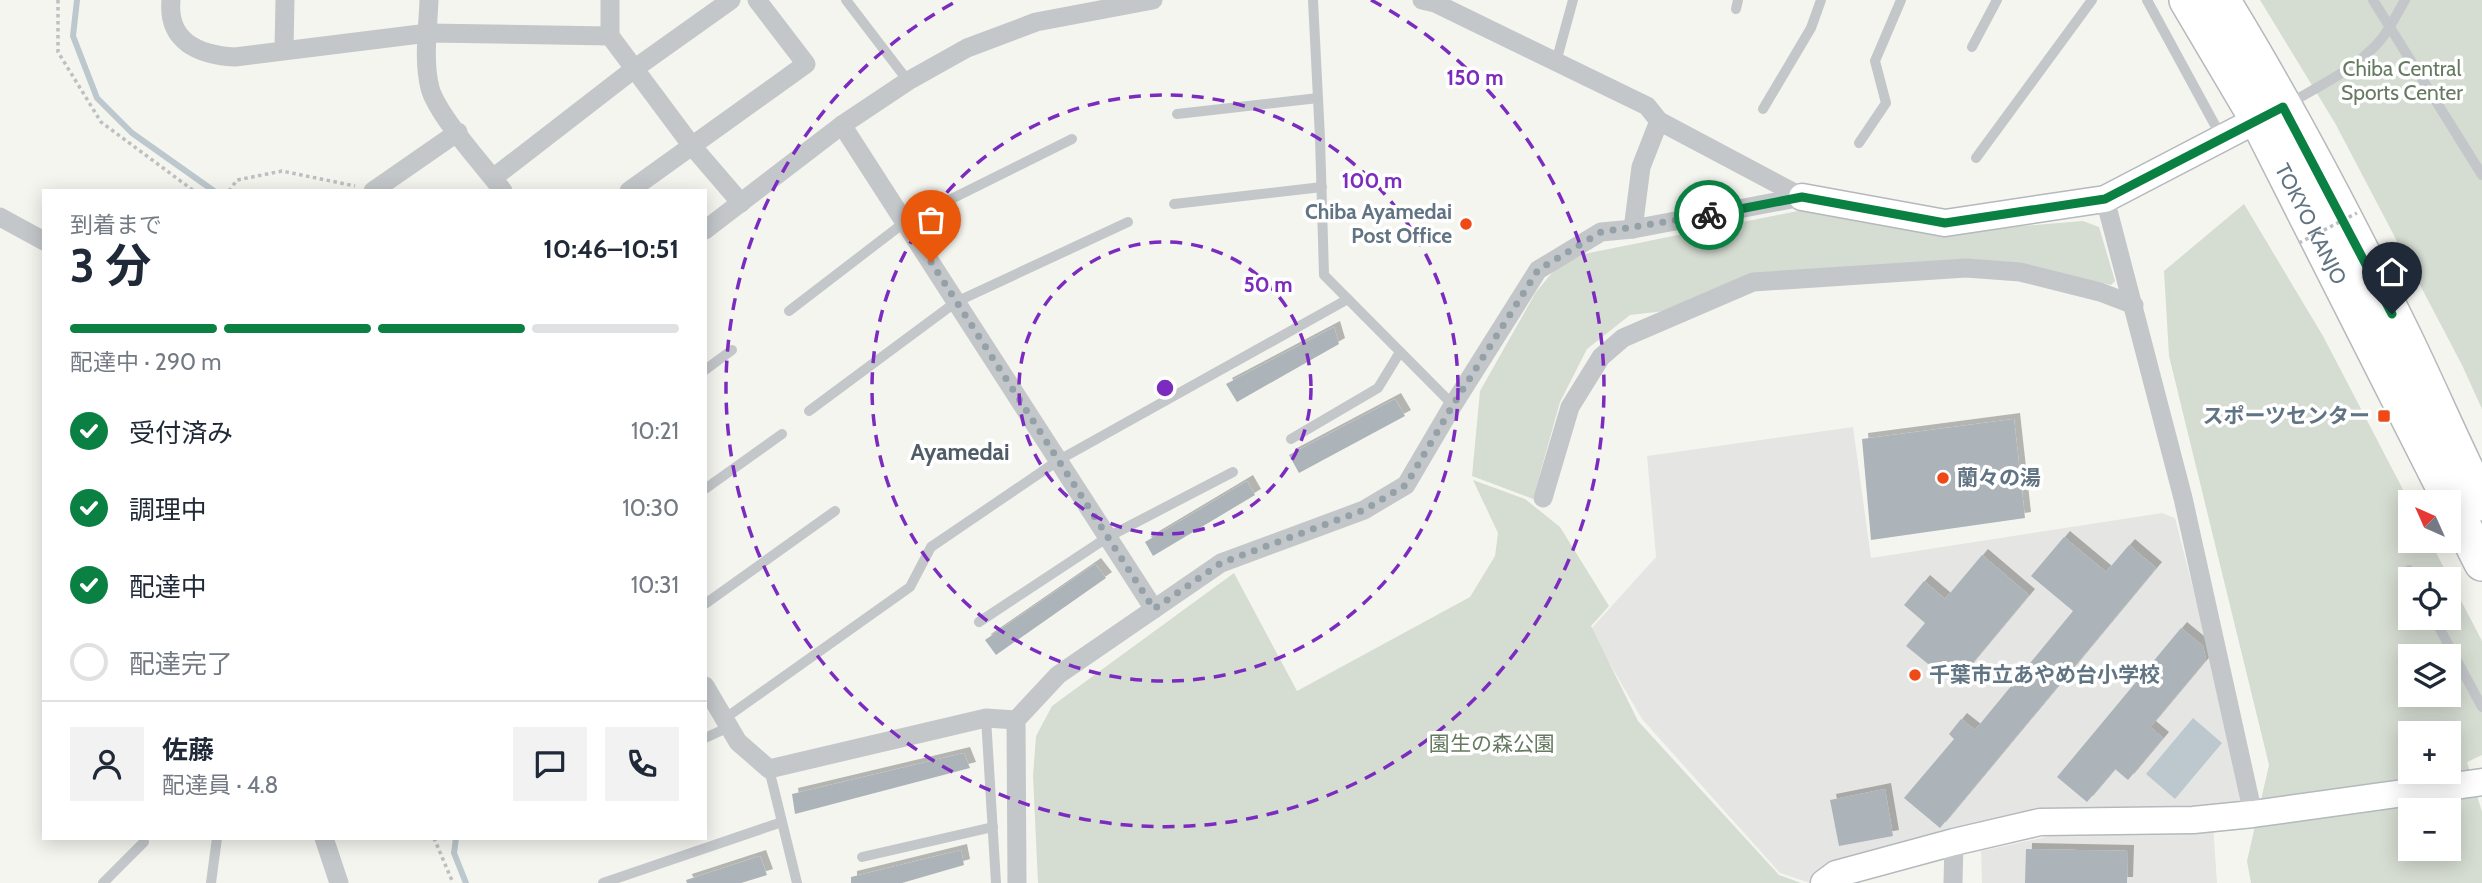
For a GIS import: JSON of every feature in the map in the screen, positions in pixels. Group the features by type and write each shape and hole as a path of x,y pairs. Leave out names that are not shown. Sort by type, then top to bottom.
{"highway":[{"name":"TOKYO KANJO","path":"2187,0 2271,113 2404,338 2482,503"},
{"name":"TOKYO KANJO","path":"2222,0 2265,70 2271,113 2482,563"}],"street":[{"path":"171,0 170,11 175,27 185,41 200,52 216,56 235,57 428,33 610,36"},
{"path":"284,49 285,0"},
{"path":"429,0 427,71 430,89 438,108 498,184 634,69 731,0"},
{"path":"610,0 610,36 692,146 741,202"},
{"path":"632,189 806,64 757,0"},
{"path":"707,228 842,125 908,81 967,48 1036,22 1153,0"},
{"path":"1422,0 1435,3 1647,106 1659,121 1802,197 1945,223 2105,199 2271,113"},
{"path":"1633,229 1641,167 1659,121"},
{"path":"842,125 1154,609"},
{"path":"373,189 458,132"},
{"path":"1017,883 1016,720 1058,675 1221,563 1364,510 1406,485 1538,270 1601,232 1633,229 1802,197"},
{"path":"2105,199 2183,498 2253,814"},
{"path":"0,217 42,240"},
{"path":"1543,498 1570,407 1601,357 1623,338 1753,282 1966,268 2020,272 2100,292 2134,305"},
{"path":"707,689 738,742 769,769 986,718 1016,720"},
{"path":"1824,883 1836,874 2040,822 2193,820 2482,782"},
{"path":"325,840 339,883"},
{"path":"1953,883 1954,842"}],"lane":[{"path":"846,0 908,81"},
{"path":"1313,0 1324,275 1453,405"},
{"path":"1556,62 1573,0"},
{"path":"1763,109 1811,29 1821,0"},
{"path":"1858,143 1886,103 1875,61 1901,0"},
{"path":"1972,47 1997,0"},
{"path":"1976,158 2092,0"},
{"path":"2147,0 2223,138"},
{"path":"2373,0 2482,174"},
{"path":"2271,113 2328,82 2372,50 2405,0"},
{"path":"1177,114 1318,98"},
{"path":"789,311 905,222 1072,139"},
{"path":"1174,204 1322,187"},
{"path":"808,411 956,302 1128,222"},
{"path":"707,737 910,587 931,547 1059,460 1348,299"},
{"path":"707,369 732,350"},
{"path":"1291,439 1378,388 1400,352"},
{"path":"707,488 782,434"},
{"path":"979,622 1108,537 1233,472"},
{"path":"707,603 835,511"},
{"path":"2440,630 2482,707"},
{"path":"986,718 996,883"},
{"path":"769,769 797,883"},
{"path":"603,883 782,822"},
{"path":"862,857 993,827"},
{"path":"211,883 217,840"},
{"path":"103,883 144,842"}],"path":[{"path":"58,0 58,52 101,122 191,189"},
{"path":"230,189 237,180 282,171 367,189"},
{"path":"2299,243 2357,213"},
{"path":"435,840 453,883"}],"shaded area":[{"name":"千葉市立あやめ台小学校","path":"1853,427 1871,558 2162,513 2175,518 2246,794 2235,804 1825,868 1810,883 1780,873 1642,719 1590,630 1656,557 1647,456"},
{"path":"2193,718 2222,743 2175,799 2146,774"},
{"path":"2213,824 2217,883 1982,883 1981,851 2064,833"}],"green space":[{"name":"Chiba Central Sports Center","path":"2260,0 2482,0 2482,409 2462,365 2335,123"},
{"path":"2244,204 2323,336 2403,490 2398,490 2398,553 2436,553 2444,567 2398,567 2398,630 2461,630 2461,601 2482,641 2482,755 2467,762 2482,812 2482,883 2251,883 2247,861 2269,765 2169,356 2164,271"},
{"path":"1803,210 1947,232 2083,221 2099,227 2115,281 2111,285 2023,265 1755,275 1665,311 1630,315 1587,349 1560,402 1533,499 1472,476 1480,391 1536,292 1556,268 1579,255"},
{"name":"園生の森公園","path":"1473,480 1525,499 1560,527 1609,606 1591,626 1638,721 1779,875 1801,883 1038,883 1033,776 1036,736 1052,706 1234,573 1297,691 1470,597 1495,556 1498,533"}],"building":[{"path":"1334,327 1339,344 1237,402 1226,384"},
{"path":"1395,399 1405,416 1299,473 1289,455"},
{"name":"蘭々の湯","path":"2014,419 2025,518 1871,540 1862,439"},
{"path":"1247,481 1255,495 1153,556 1145,542"},
{"path":"2064,537 2106,572 2129,545 2156,568 1940,828 1904,798 1954,739 1949,734 1961,719 1975,730 2073,611 2031,576"},
{"path":"1982,555 2029,595 1954,685 1906,646 1925,623 1904,605 1924,581 1945,599"},
{"path":"1095,564 1106,578 996,655 985,640"},
{"path":"2181,628 2203,646 2206,660 2150,727 2163,738 2128,780 2115,769 2087,802 2057,777"},
{"path":"964,753 970,768 795,814 792,794"},
{"path":"1885,789 1893,836 1839,846 1830,800"},
{"path":"2026,849 2128,851 2127,883 2025,883"},
{"path":"961,850 964,865 902,883 851,883 851,877"},
{"path":"760,856 767,875 741,883 687,883 686,880"}],"waterway":[{"path":"77,0 73,36 97,98 132,133 211,189"},
{"path":"456,840 454,853 466,883"}],"way so far":[{"path":"931,262 1154,609 1221,563 1364,510 1406,485 1538,270 1601,232 1709,215"}],"place":[{"name":"Chiba Ayamedai Post Office","path":"1466,224"},
{"name":"スポーツセンター","path":"2384,416"},
{"name":"蘭々の湯","path":"1943,478"},
{"name":"千葉市立あやめ台小学校","path":"1915,675"}],"district":[{"name":"Ayamedai","path":"960,452"}],"route":[{"path":"1709,215 1802,197 1945,223 2105,199 2283,107 2392,314"}]}
